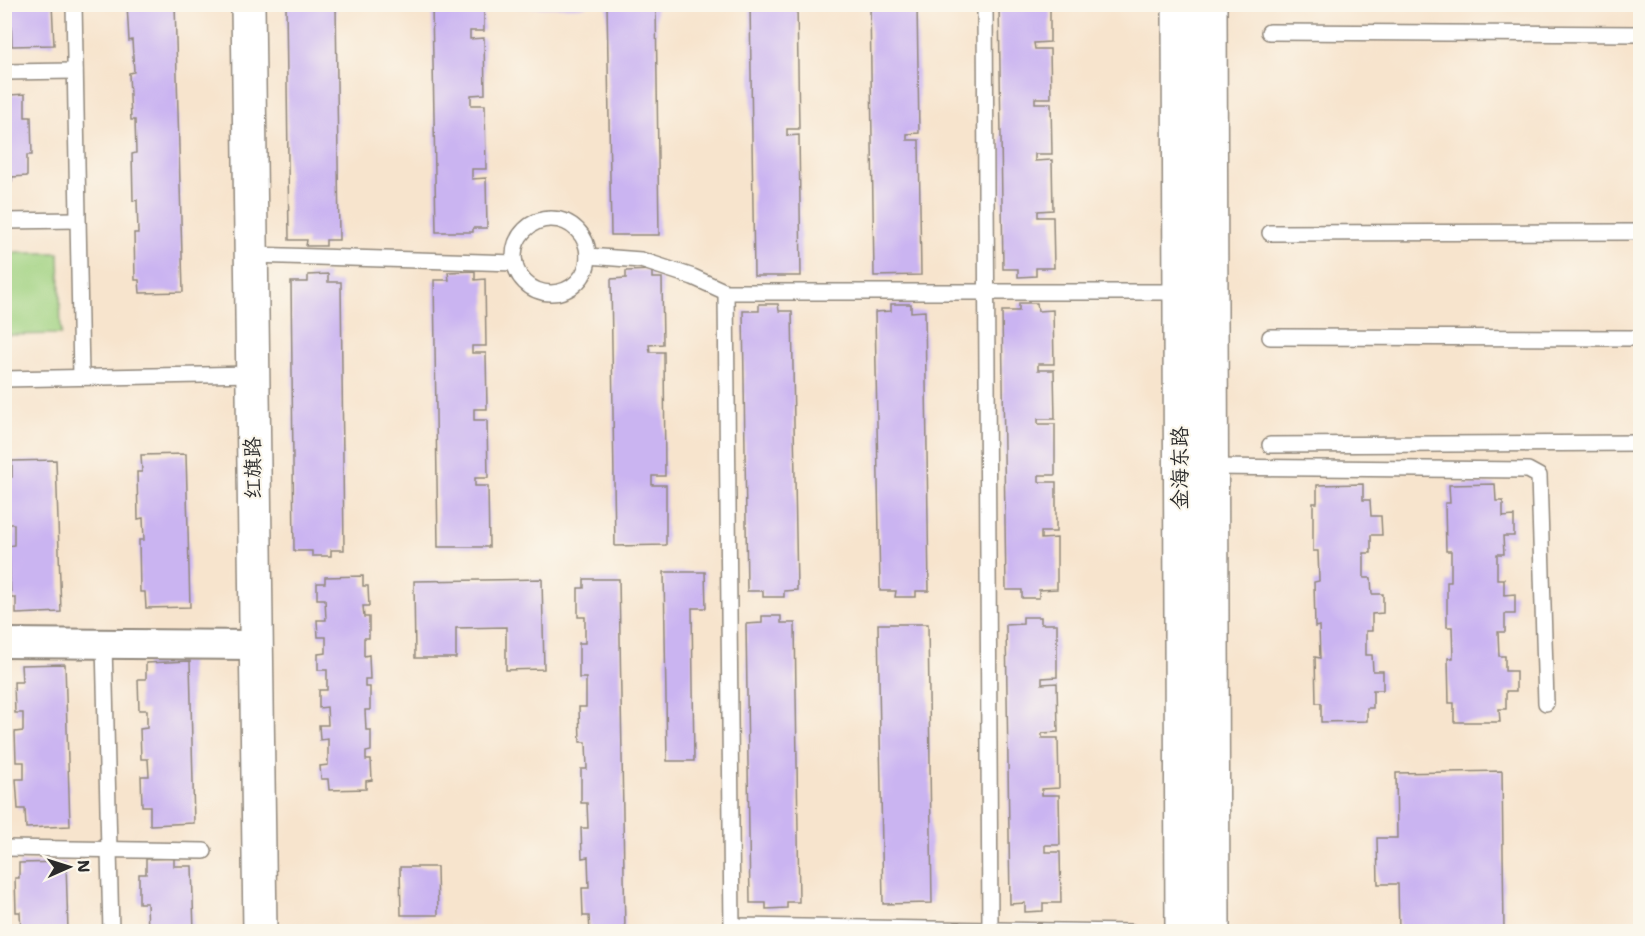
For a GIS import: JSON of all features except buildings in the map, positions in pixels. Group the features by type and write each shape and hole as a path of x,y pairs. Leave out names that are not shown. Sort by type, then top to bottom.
{"main road":[{"name":"红旗路","path":"248,4 260,932"},
{"name":"金海东路","path":"1179,4 1182,932"},
{"name":"金海东路","path":"1210,4 1214,932"}],"street":[{"path":"4,643 255,645"}],"lane":[{"path":"74,4 81,378"},
{"path":"985,5 990,931"},
{"path":"1269,32 1641,34"},
{"path":"4,72 75,71"},
{"path":"544,219 557,219 578,230 585,239 588,263 579,281 556,293 532,288 522,280 515,263 516,243 522,232 532,224 544,219"},
{"path":"4,221 77,220"},
{"path":"1270,233 1641,232"},
{"path":"251,255 515,263"},
{"path":"588,256 641,261 693,277 726,292 1180,292"},
{"path":"726,292 732,929 1131,932"},
{"path":"1270,336 1641,338"},
{"path":"4,379 252,374"},
{"path":"1270,445 1641,443"},
{"path":"1212,467 1528,470 1539,476 1546,703"},
{"path":"104,644 111,932"},
{"path":"4,848 204,851"}],"green space":[{"path":"5,253 59,253 61,334 5,335"}]}
